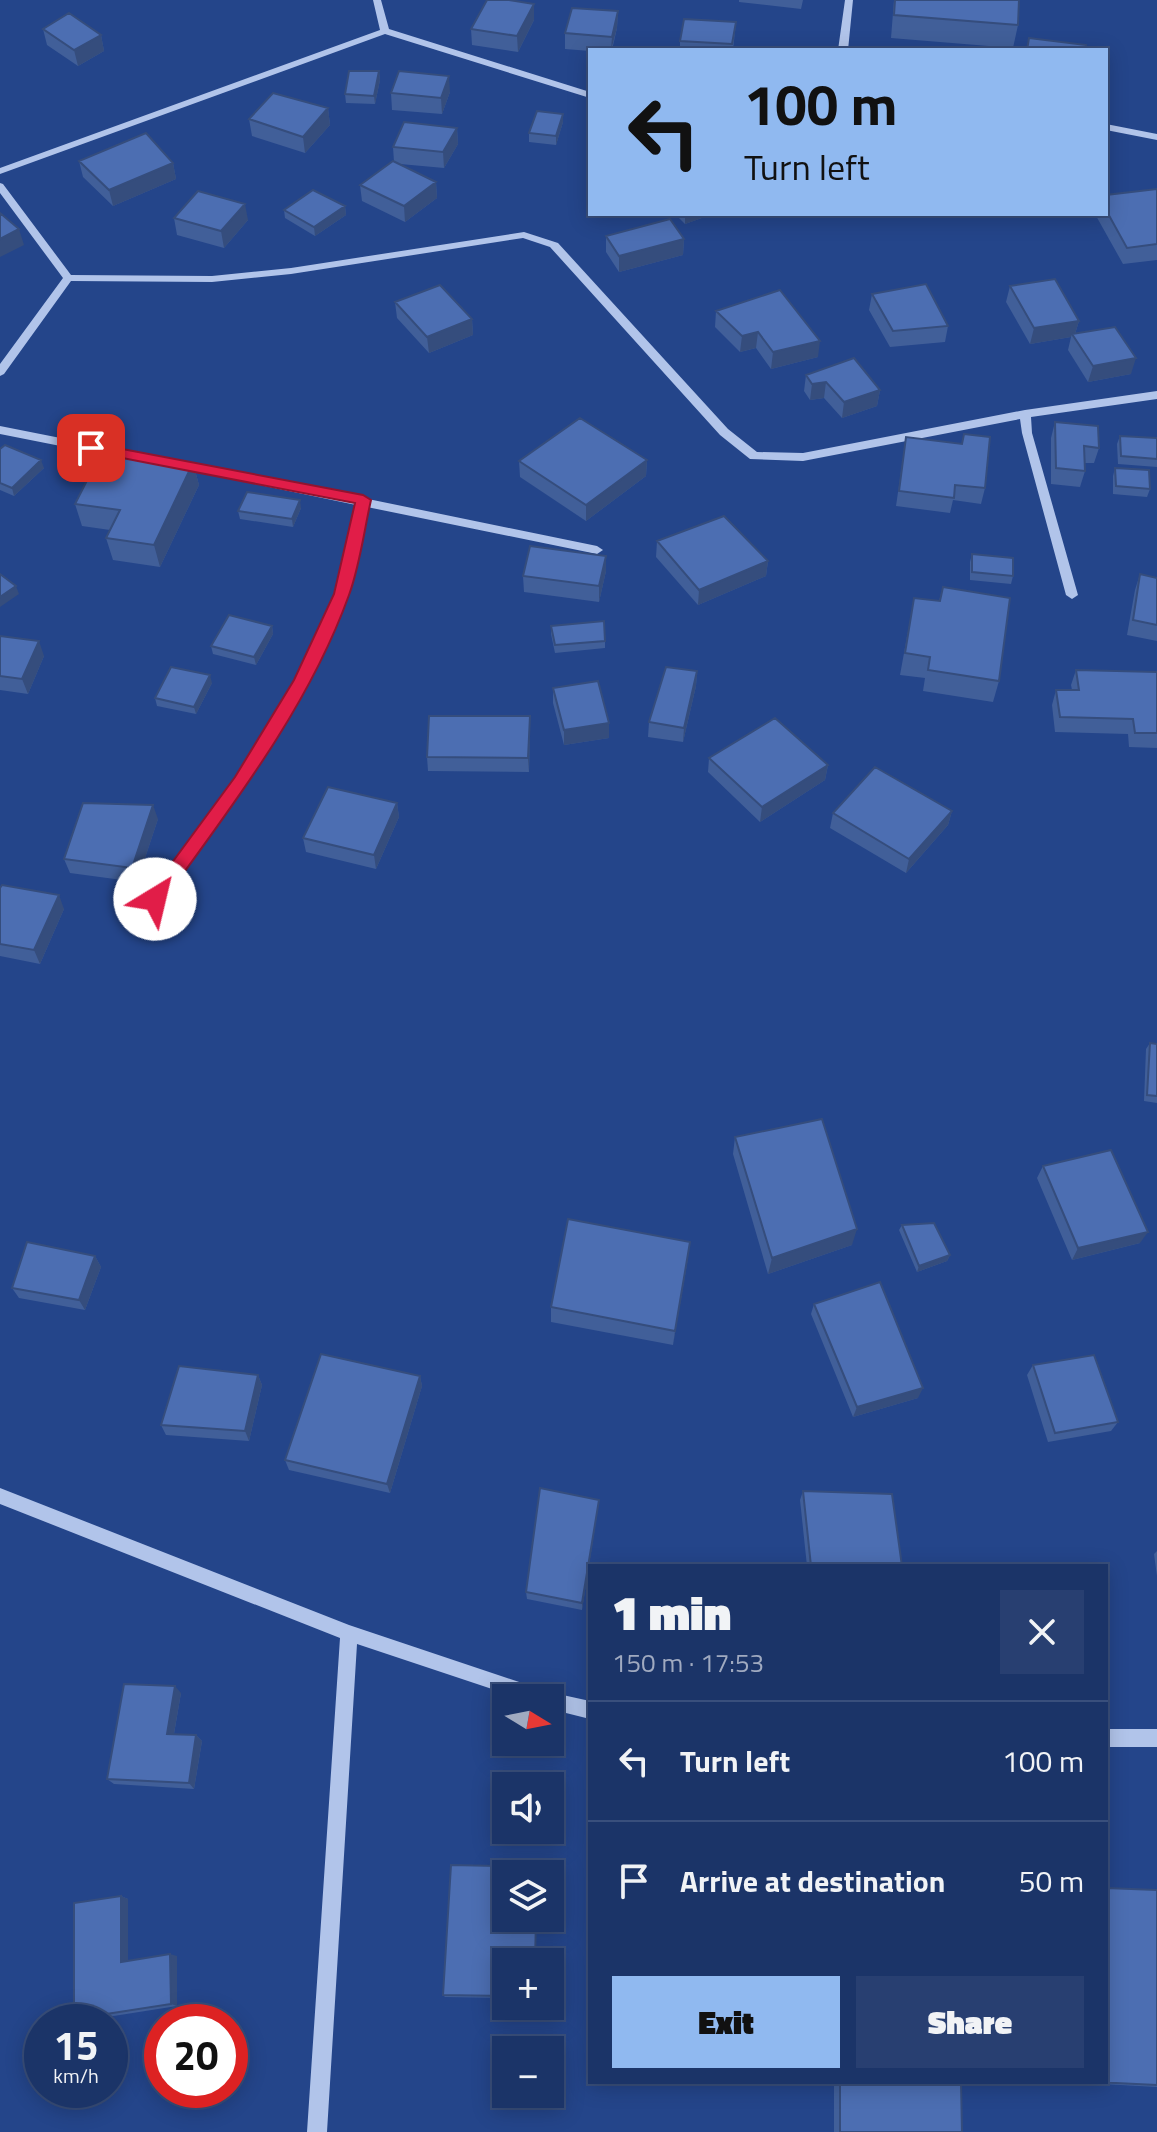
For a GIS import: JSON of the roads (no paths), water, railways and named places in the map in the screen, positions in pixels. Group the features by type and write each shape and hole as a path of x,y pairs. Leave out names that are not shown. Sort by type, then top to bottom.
{"street":[{"path":"377,0 385,31"},
{"path":"843,48 849,0"},
{"path":"0,171 385,31 588,94"},
{"path":"1108,127 1157,137"},
{"path":"0,186 68,278"},
{"path":"68,278 212,279 291,271 524,235 554,245 724,432 754,456 803,457 1025,414 1157,395"},
{"path":"0,372 68,278"},
{"path":"1025,414 1027,433 1072,595"},
{"path":"0,430 136,456"},
{"path":"166,462 597,550"},
{"path":"155,899 241,782 302,682 342,594 363,500"},
{"path":"0,1496 349,1633 502,1684"},
{"path":"317,2132 349,1633"},
{"path":"564,1704 588,1710"},
{"path":"1108,1738 1157,1738"}]}
